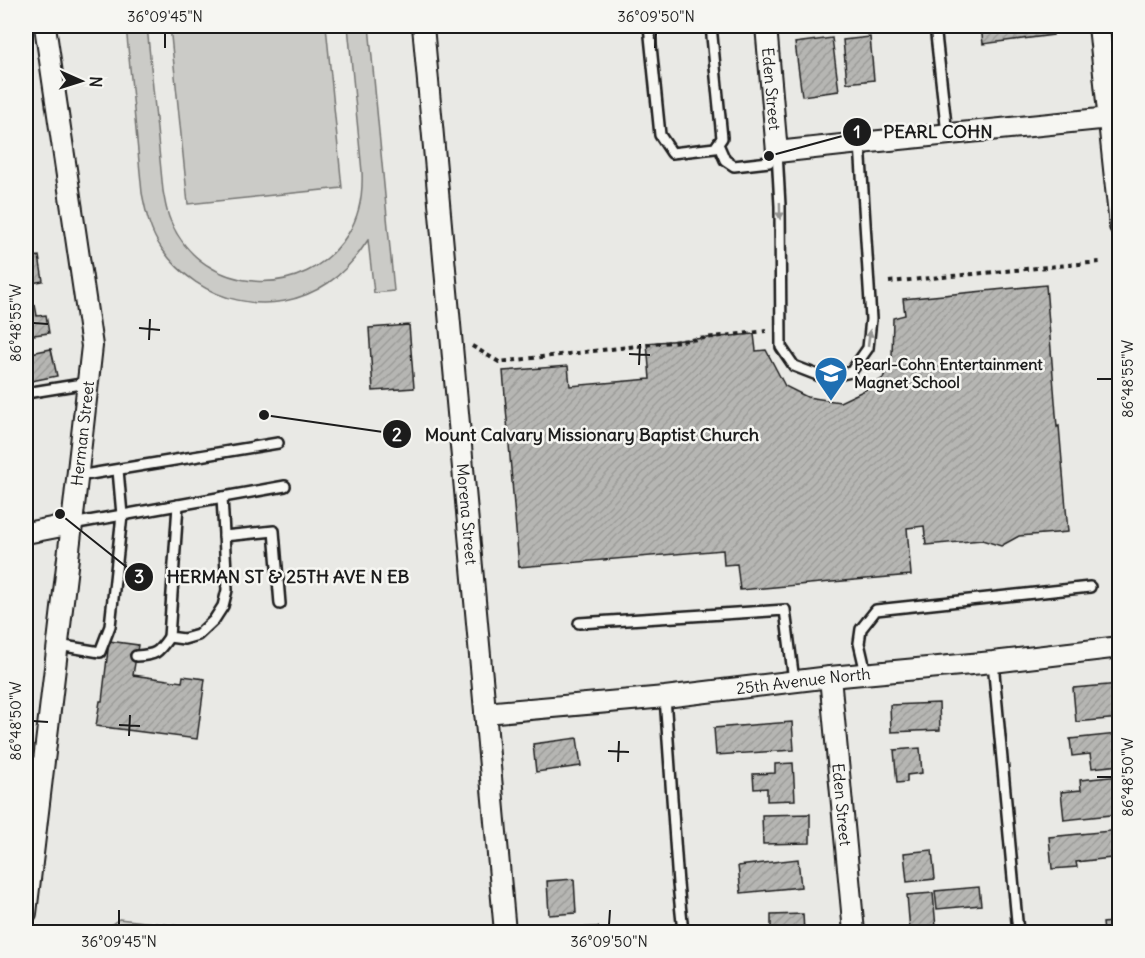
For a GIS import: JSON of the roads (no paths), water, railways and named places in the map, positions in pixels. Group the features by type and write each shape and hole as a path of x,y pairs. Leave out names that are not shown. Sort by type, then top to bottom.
{"street":[{"name":"Herman Street","path":"26,913 92,346 45,26"},
{"name":"Morena Street","path":"423,26 505,933"},
{"name":"Eden Street","path":"766,26 777,152"},
{"path":"1100,26 1114,118 1119,226"},
{"path":"777,152 1114,118"},
{"path":"26,533 72,524"},
{"name":"25th Avenue North","path":"485,713 665,697 866,673 993,662 1119,646"},
{"name":"Eden Street","path":"831,677 854,933"}],"lane":[{"path":"649,26 660,135 672,153 716,148 722,138 711,26"},
{"path":"935,26 946,134"},
{"path":"777,152 781,347 794,366 825,378 851,372 868,348 871,320 860,143"},
{"path":"718,144 725,160 734,166 770,162 777,152"},
{"path":"26,393 88,383"},
{"path":"78,476 278,442"},
{"path":"58,645 104,652 110,626 122,516 118,470"},
{"path":"72,524 285,486"},
{"path":"169,637 184,639 198,635 214,620 223,606 227,590 222,498"},
{"path":"136,656 148,656 160,651 169,637 178,506"},
{"path":"224,536 274,531 280,604"},
{"path":"866,673 859,643 861,629 876,610 1090,587"},
{"path":"579,623 785,610 794,681"},
{"path":"993,662 1018,933"},
{"path":"665,697 683,933"}],"place":[{"name":"PEARL COHN","path":"769,156"},
{"name":"Pearl-Cohn Entertainment Magnet School","path":"831,402"},
{"name":"Mount Calvary Missionary Baptist Church","path":"264,415"},
{"name":"HERMAN ST & 25TH AVE N EB","path":"60,514"}]}
